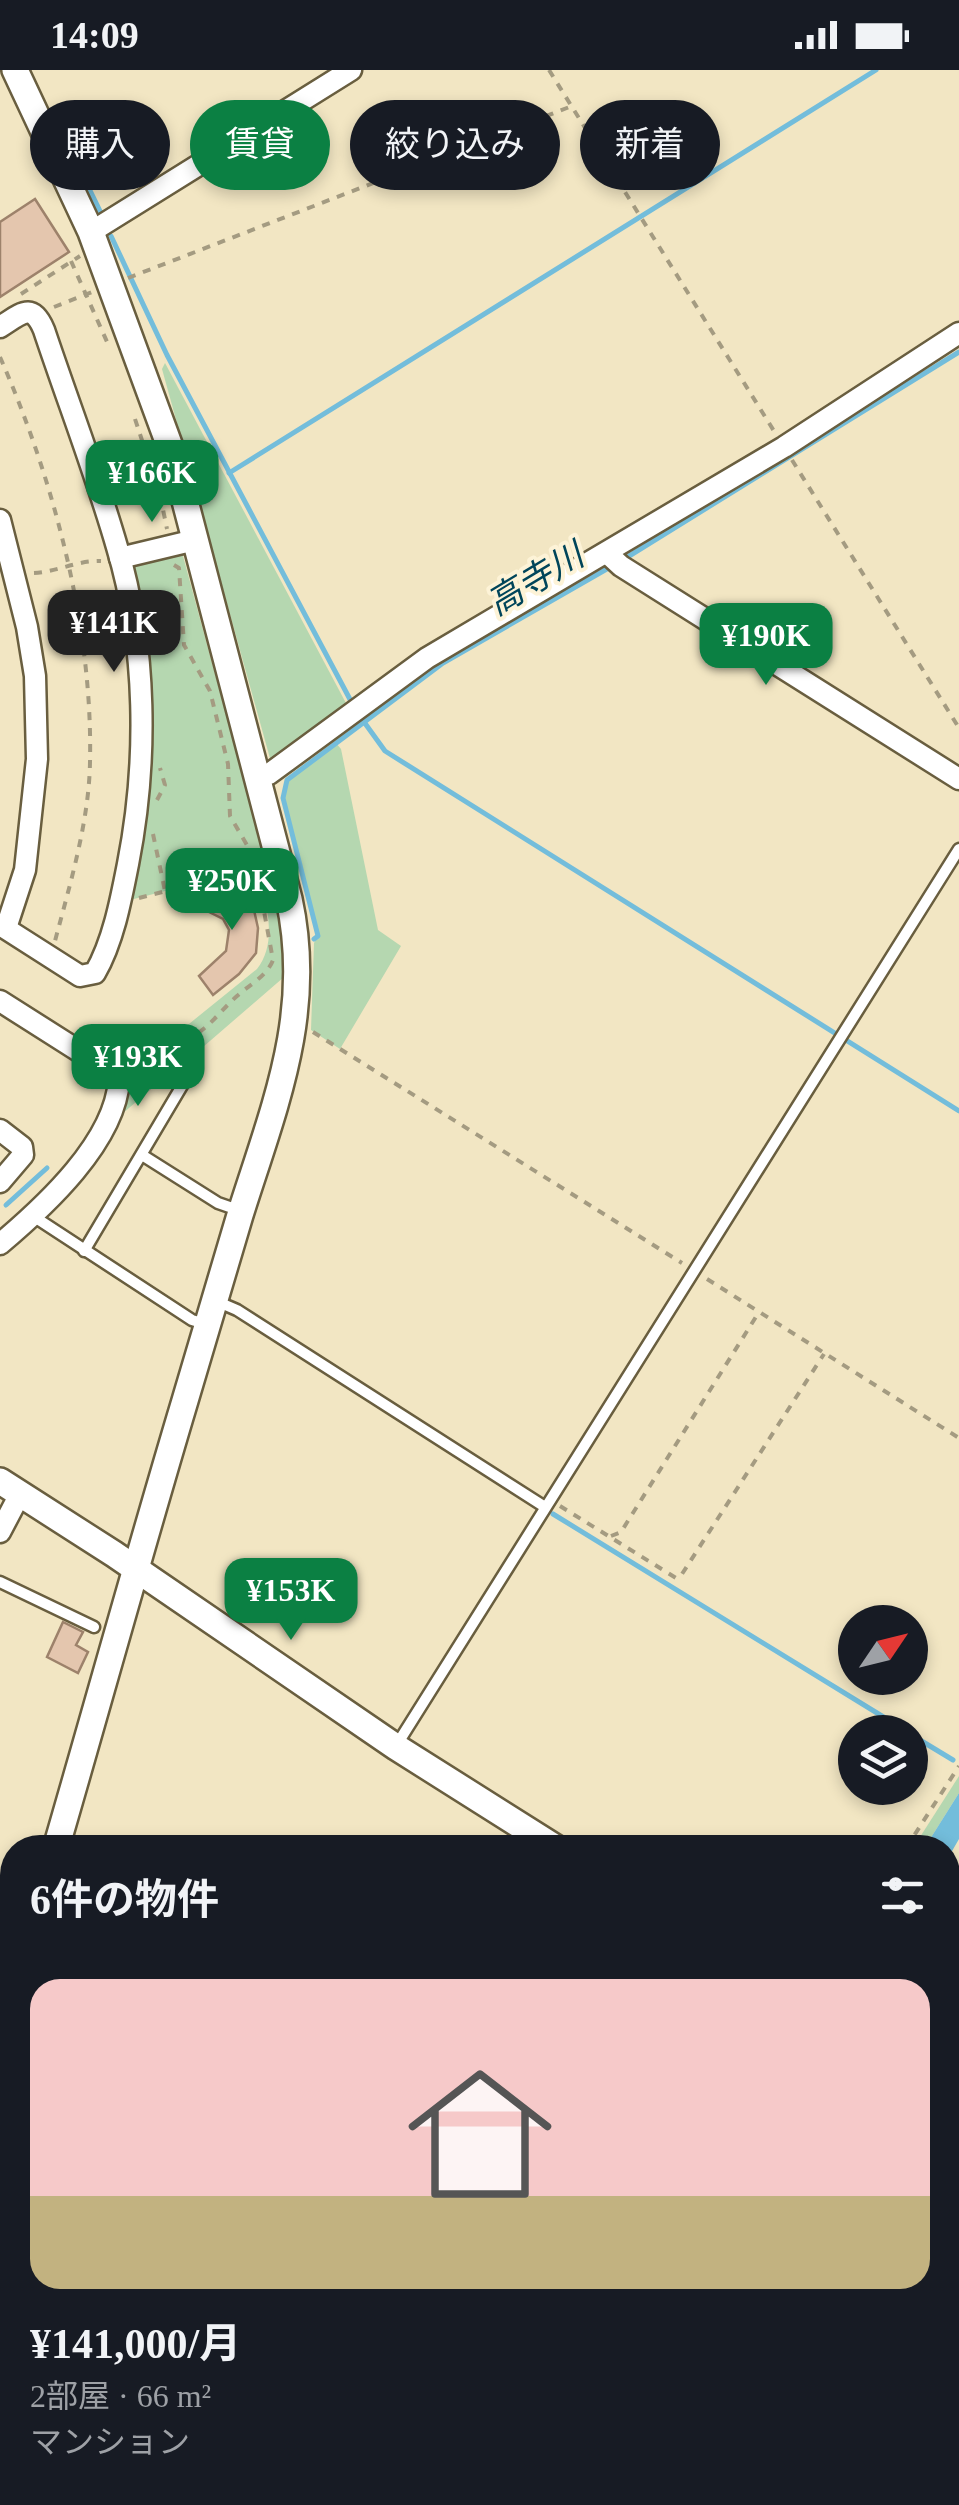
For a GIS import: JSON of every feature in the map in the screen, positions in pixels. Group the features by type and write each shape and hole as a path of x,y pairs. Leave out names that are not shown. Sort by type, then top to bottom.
{"street":[{"path":"86,243 350,70"},
{"path":"13,76 174,455 298,937 294,1028 277,1104 211,1313 60,1835"},
{"path":"0,327 24,312 38,317 120,558 139,676 142,727 135,828 120,898 95,974 80,976 3,926 26,870 37,758 35,676 0,520"},
{"path":"259,777 283,764 427,658 784,447 959,333"},
{"path":"120,558 195,540"},
{"path":"607,552 621,566 959,779"},
{"path":"0,1001 119,1080 100,1133 67,1180 0,1244"},
{"path":"0,1130 22,1147 24,1155 0,1182"},
{"path":"0,1532 10,1488 396,1747 535,1835"}],"lane":[{"path":"396,1747 959,849"},
{"path":"84,1251 183,1084"},
{"path":"142,1155 218,1204 242,1212"},
{"path":"33,1216 192,1320 236,1310 548,1504"},
{"path":"0,1582 94,1627"}],"path":[{"path":"549,70 959,728"},
{"path":"129,278 572,106"},
{"path":"14,298 71,261 86,243"},
{"path":"71,261 112,354"},
{"path":"55,306 92,292"},
{"path":"0,357 39,464 68,566 89,698 90,766 72,880 54,944 46,956"},
{"path":"133,406 168,534"},
{"path":"25,576 120,558"},
{"path":"170,563 178,568 184,645 210,691 228,764 230,816 252,852 268,920 272,960 270,968 238,995 217,1021 186,1040"},
{"path":"158,764 164,784 151,818 164,891"},
{"path":"120,898 130,900 256,868"},
{"path":"294,1028 311,1030 959,1438"},
{"path":"128,1082 142,1076 166,1053"},
{"path":"607,1534 621,1532 760,1312"},
{"path":"548,1504 607,1534 676,1578 824,1352"},
{"path":"914,1835 959,1766"}],"green space":[{"path":"165,363 347,705 271,762 162,369"},
{"path":"172,554 183,556 266,862 282,938 284,977 203,1047 179,1032 257,969 268,946 269,933 255,868 130,900 132,568"},
{"path":"335,742 341,749 378,930 401,946 340,1049 311,1030 314,943 318,936 282,792 291,775"},
{"path":"158,1048 182,1063 116,1119 129,1071"},
{"path":"959,1776 959,1793 933,1835 921,1835"}],"water":[{"path":"959,1793 959,1835 933,1835"}],"building":[{"path":"35,199 69,252 0,297 0,222"},
{"path":"248,883 258,928 256,953 239,974 213,995 199,976 226,951 229,930 223,919 203,909 200,893"},
{"path":"63,1622 83,1632 76,1645 88,1652 78,1673 47,1657"}],"waterway":[{"path":"229,473 876,70"},
{"path":"90,190 100,211"},
{"path":"111,236 167,355 353,705"},
{"name":"高寺川","path":"621,561 959,352"},
{"name":"高寺川","path":"314,939 318,936 283,798 287,780 443,663 612,566"},
{"path":"359,715 385,751 959,1111"},
{"name":"高寺川","path":"6,1205 47,1168"},
{"path":"553,1514 880,1715"},
{"path":"928,1745 953,1760"}]}
